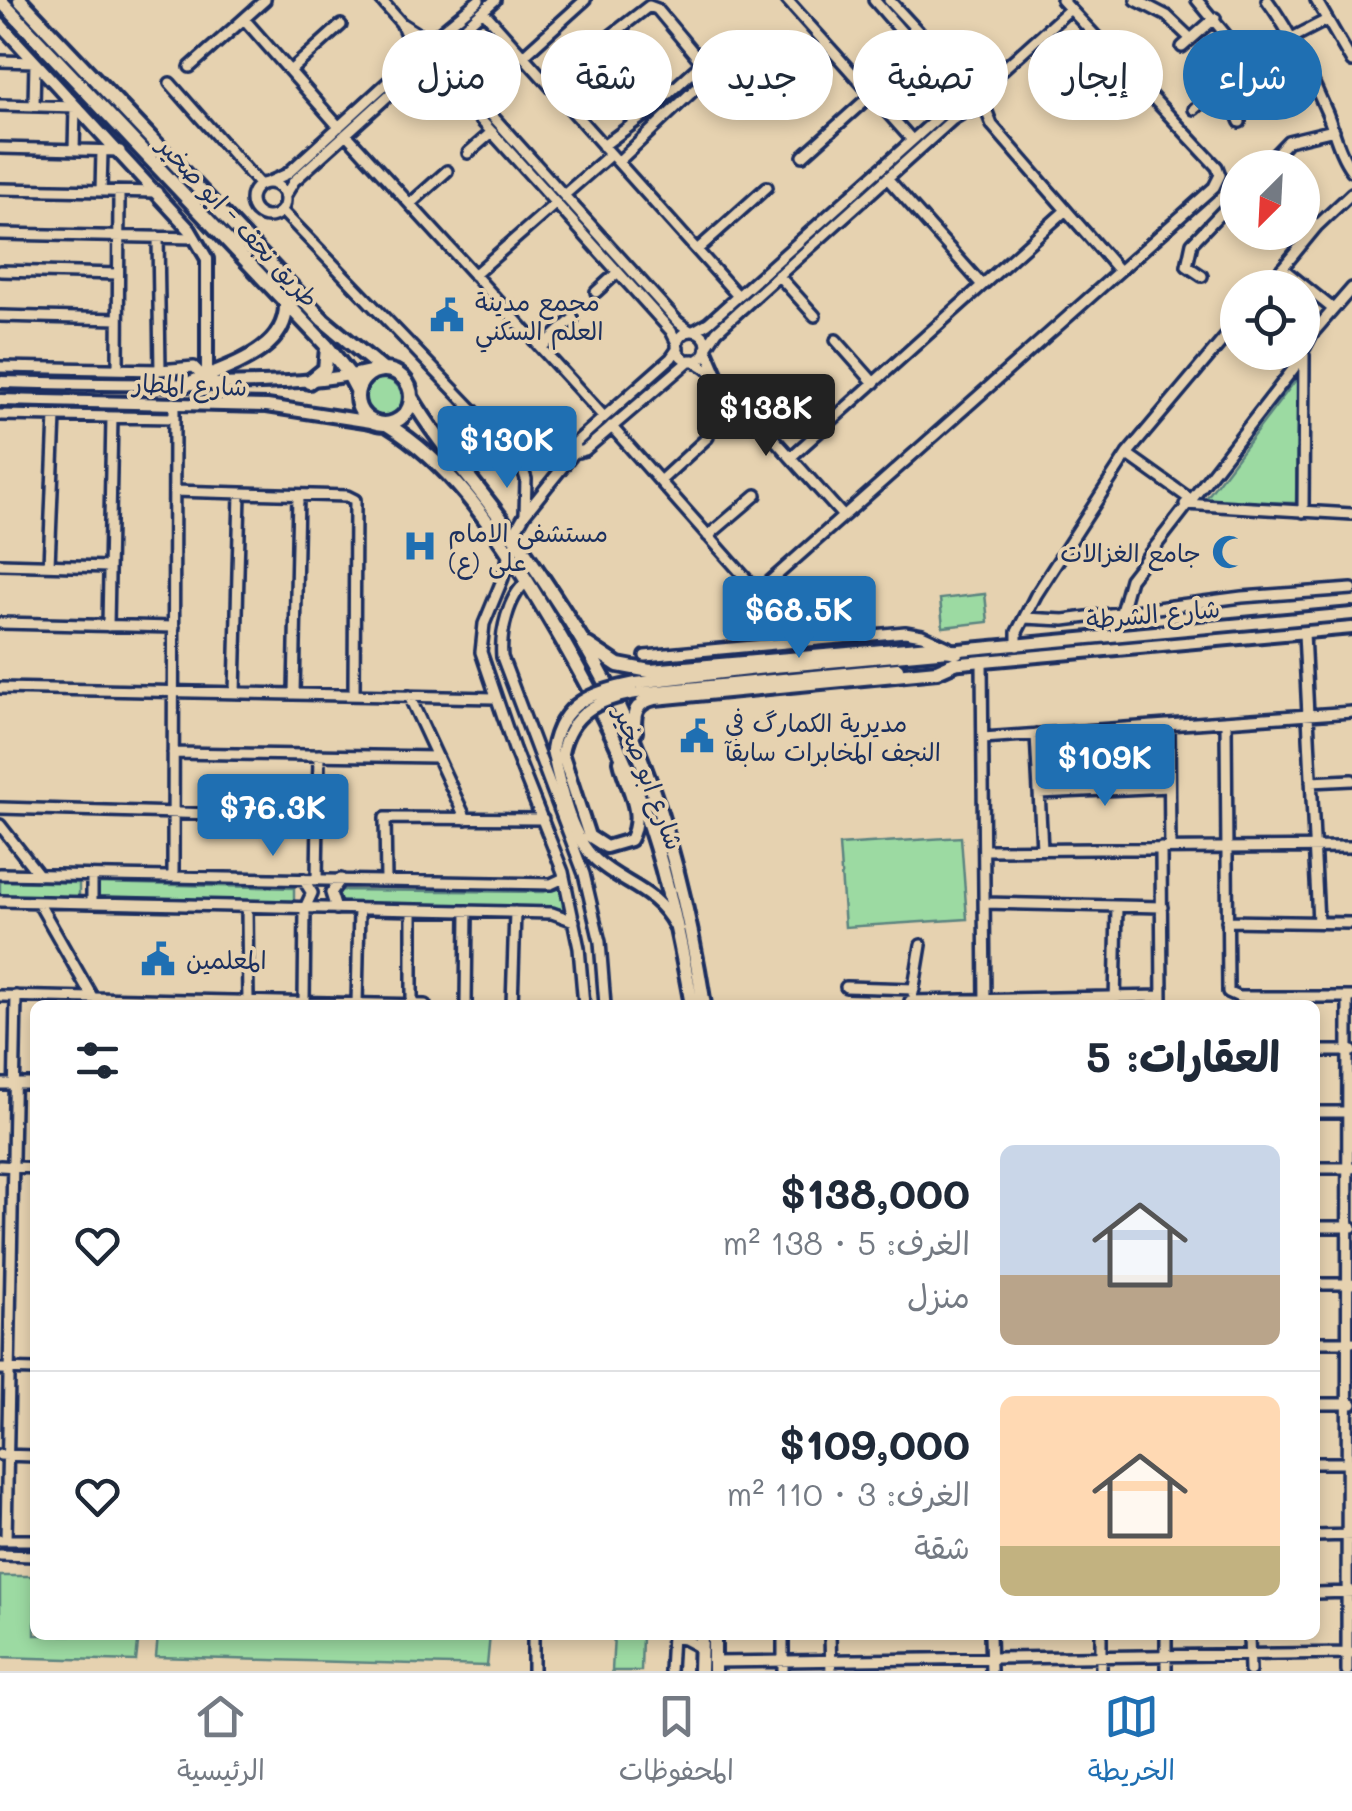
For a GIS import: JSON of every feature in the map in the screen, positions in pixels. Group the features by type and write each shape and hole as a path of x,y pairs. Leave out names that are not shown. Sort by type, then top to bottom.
{"highway":[{"name":"طريق نجف - ابو صخير","path":"0,0 326,346 357,390"},
{"name":"طريق نجف - ابو صخير","path":"20,0 323,320 378,370"},
{"path":"188,384 250,356 278,335 284,325 286,304"},
{"path":"309,382 327,365 326,346"},
{"path":"509,553 423,448 361,409 357,390 361,378 378,370 399,378 436,438 513,535 611,693 642,764 677,869 703,1000"},
{"path":"383,424 398,422 406,415 411,398"},
{"name":"شارع ابو صخير","path":"509,553 572,654 652,833 691,1000"},
{"path":"570,624 598,654 638,670 930,647 956,658"},
{"path":"642,764 633,714 645,700 937,670 956,658"},
{"path":"714,1640 714,1666"},
{"path":"700,1671 701,1642"}],"main road":[{"path":"0,24 158,192 207,260 206,376"},
{"path":"40,368 41,383"},
{"name":"شارع المطار","path":"0,382 309,382 378,370"},
{"name":"شارع المطار","path":"0,400 267,406 383,424"},
{"name":"شارع الشرطة","path":"636,688 774,667 956,658 1017,646 1352,614"},
{"name":"شارع الشرطة","path":"956,658 982,661 1352,628"},
{"path":"1171,632 1171,645"},
{"path":"1148,634 1151,646"},
{"path":"678,933 672,920 647,893 588,851 571,815 557,752 572,724 587,709 636,688 776,680 956,658"},
{"path":"557,752 589,836 613,848 630,840 638,818 618,750"}],"street":[{"path":"190,67 265,0"},
{"path":"381,0 401,23 414,30"},
{"path":"439,30 480,0"},
{"path":"462,30 495,0"},
{"path":"523,56 585,0"},
{"path":"787,0 853,73"},
{"path":"874,0 899,30"},
{"path":"888,0 918,30"},
{"path":"611,426 758,592 1214,187 1219,171 1062,0"},
{"path":"1136,0 1167,16 1183,31"},
{"path":"1197,0 1225,30"},
{"path":"1266,0 1287,30"},
{"path":"1316,0 1349,48 1352,62"},
{"path":"618,30 649,6 657,10 692,51"},
{"path":"1008,65 1070,9"},
{"path":"483,11 738,296"},
{"path":"1201,30 1215,18"},
{"path":"244,20 604,418"},
{"path":"1308,30 1327,20"},
{"path":"401,23 403,30"},
{"path":"290,71 341,25"},
{"path":"0,61 35,62 34,105"},
{"path":"672,90 692,72"},
{"path":"170,84 264,183 280,186 286,196"},
{"path":"382,89 342,130 294,180 282,211 270,217 257,214 251,195 264,183 287,174 342,130 382,98"},
{"path":"611,154 635,147 692,92"},
{"path":"1322,104 1352,171"},
{"path":"0,105 76,107 74,150"},
{"path":"803,156 853,111"},
{"path":"481,120 678,322 703,336 718,376"},
{"path":"493,120 671,330 683,357 718,376 843,516"},
{"path":"474,275 611,154 621,131 637,120"},
{"path":"895,120 912,140"},
{"path":"513,535 574,452 576,442 671,358 680,336 708,323 931,120"},
{"path":"574,452 584,450 691,360 703,355 716,331 952,120"},
{"path":"982,120 992,125 1119,270"},
{"path":"990,120 992,125"},
{"path":"1279,150 1288,141 1334,130"},
{"path":"621,131 632,136 635,147"},
{"path":"468,153 492,132"},
{"path":"0,148 120,151"},
{"path":"101,191 102,151"},
{"path":"410,204 447,172"},
{"path":"888,178 982,286"},
{"path":"697,250 767,188"},
{"path":"0,189 158,192"},
{"path":"118,369 119,192"},
{"path":"1320,223 1352,193"},
{"path":"790,458 1066,210"},
{"path":"282,211 518,458 527,488 525,514"},
{"path":"1202,276 1187,266 1189,248 1220,214"},
{"path":"0,234 194,238"},
{"path":"158,237 160,370"},
{"path":"1297,250 1282,268 1333,309"},
{"path":"0,271 118,274"},
{"path":"596,292 618,272"},
{"path":"778,276 815,316"},
{"path":"1320,324 1352,288"},
{"path":"0,316 118,319"},
{"path":"540,348 573,319"},
{"path":"836,340 874,383"},
{"path":"1017,646 1024,618 1127,454 1220,343"},
{"path":"0,366 160,370 194,367 206,376"},
{"path":"1122,612 1130,579 1292,370"},
{"path":"1303,512 1304,370"},
{"path":"173,877 174,403"},
{"path":"0,415 174,418"},
{"path":"48,566 54,416"},
{"path":"108,626 112,417"},
{"path":"660,481 708,437"},
{"path":"1127,454 1188,502 1352,514"},
{"path":"518,458 565,463"},
{"path":"174,491 348,496 356,503 354,695"},
{"path":"235,693 240,493"},
{"path":"294,694 298,495"},
{"path":"708,536 756,495"},
{"path":"509,553 484,624 482,661 563,872 574,921 584,1000"},
{"path":"0,564 109,567"},
{"path":"527,582 518,590 504,627 502,657 584,874 596,920 605,1000"},
{"path":"1024,618 1064,620 1242,597 1352,589"},
{"path":"0,623 174,627"},
{"name":"شارع الشرطة","path":"645,656 905,632 922,635 956,658"},
{"path":"1304,632 1318,922"},
{"path":"982,661 985,1000"},
{"path":"0,688 496,698"},
{"path":"408,696 466,819"},
{"path":"983,738 1352,712"},
{"path":"1226,721 1226,986 1238,1000"},
{"path":"1117,906 1115,1000 1162,1000 1169,725"},
{"path":"1036,734 1042,849"},
{"path":"174,753 437,757"},
{"path":"317,879 320,755"},
{"path":"1311,782 1352,780"},
{"path":"1039,793 1169,787"},
{"path":"0,808 318,817"},
{"path":"386,880 384,818 543,819"},
{"path":"0,825 39,875"},
{"path":"984,850 1352,847"},
{"path":"0,874 551,884 564,878 563,872"},
{"path":"92,876 92,903"},
{"path":"303,879 312,893 304,908 304,1000"},
{"path":"336,909 331,894 341,880"},
{"path":"0,901 516,912 560,914 574,921"},
{"path":"38,902 91,995"},
{"path":"984,904 1162,907"},
{"path":"247,907 248,1000"},
{"path":"358,1000 359,909"},
{"path":"412,910 412,1000"},
{"path":"466,1000 468,911"},
{"path":"512,1000 516,912"},
{"path":"1227,921 1352,923"},
{"path":"910,1000 921,945"},
{"path":"582,973 602,972"},
{"path":"846,987 914,989"},
{"path":"0,996 187,1000"},
{"path":"16,996 12,1250 6,1288 3,1540 30,1540"},
{"path":"105,996 109,1000"},
{"path":"1267,1000 1350,997 1347,1671"},
{"path":"1320,1051 1350,1051"},
{"path":"0,1084 30,1084"},
{"path":"1320,1112 1350,1112"},
{"path":"0,1166 30,1168"},
{"path":"1320,1168 1350,1168"},
{"path":"1320,1227 1350,1227"},
{"path":"0,1249 12,1250"},
{"path":"1320,1284 1350,1284"},
{"path":"1320,1342 1350,1342"},
{"path":"1320,1404 1350,1404"},
{"path":"4,1455 30,1456"},
{"path":"1320,1463 1350,1463"},
{"path":"1320,1536 1350,1535"},
{"path":"0,1555 30,1556"},
{"path":"1320,1593 1350,1592"},
{"path":"532,1671 533,1640"},
{"path":"670,1671 673,1640"},
{"path":"783,1640 783,1666"},
{"path":"830,1640 831,1666"},
{"path":"990,1640 991,1671"},
{"path":"1101,1671 1102,1640"},
{"path":"1166,1640 1166,1671"},
{"path":"1249,1640 1250,1671"},
{"path":"714,1666 1350,1653"}],"green space":[{"path":"1298,377 1296,503 1204,501"},
{"path":"383,379 396,385 402,398 396,411 383,417 370,411 364,398 370,385"},
{"path":"985,594 988,622 943,627 940,599"},
{"path":"961,837 967,919 845,927 839,845"},
{"path":"0,881 79,883 79,899 0,897"},
{"path":"96,883 294,888 294,902 97,898"},
{"path":"562,888 565,909 339,902 338,890 543,892"},
{"path":"0,1576 30,1576 30,1640 138,1640 136,1661 0,1657"},
{"path":"158,1640 490,1640 487,1666 156,1657"},
{"path":"614,1640 642,1640 641,1671 612,1671"}],"place":[{"name":"مجمع مدينة العلم السكني","path":"447,315"},
{"name":"مستشفی الامام علی (ع)","path":"420,546"},
{"name":"جامع الغزالات","path":"1229,552"},
{"name":"مديرية الكمارگ في النجف المخابرات سابقآ","path":"697,736"},
{"name":"المعلمين","path":"158,959"}]}
